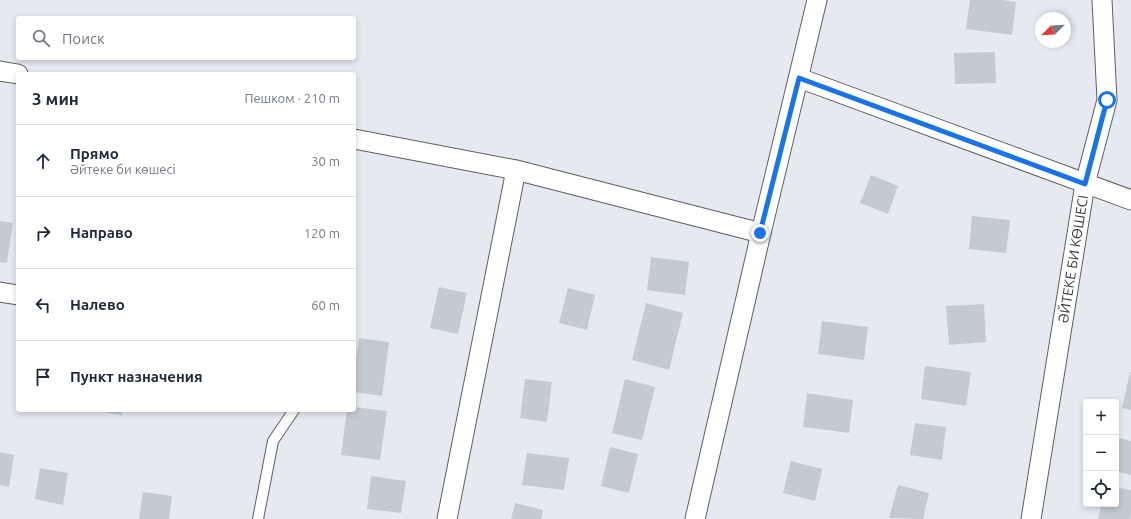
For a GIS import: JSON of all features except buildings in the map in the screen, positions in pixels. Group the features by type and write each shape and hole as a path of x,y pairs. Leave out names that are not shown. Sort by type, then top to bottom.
{"street":[{"path":"695,519 760,233 817,0"},
{"name":"ӘЙТЕКЕ БИ КӨШЕСІ","path":"1031,519 1085,184 1107,100 1102,0"},
{"path":"0,71 16,74"},
{"path":"799,78 1131,200"},
{"path":"356,139 516,170 760,233"},
{"path":"448,519 516,170"},
{"path":"0,292 16,295"}],"lane":[{"path":"258,519 273,441 293,412"}],"route":[{"path":"760,233 799,78 1085,184 1107,100"}]}
